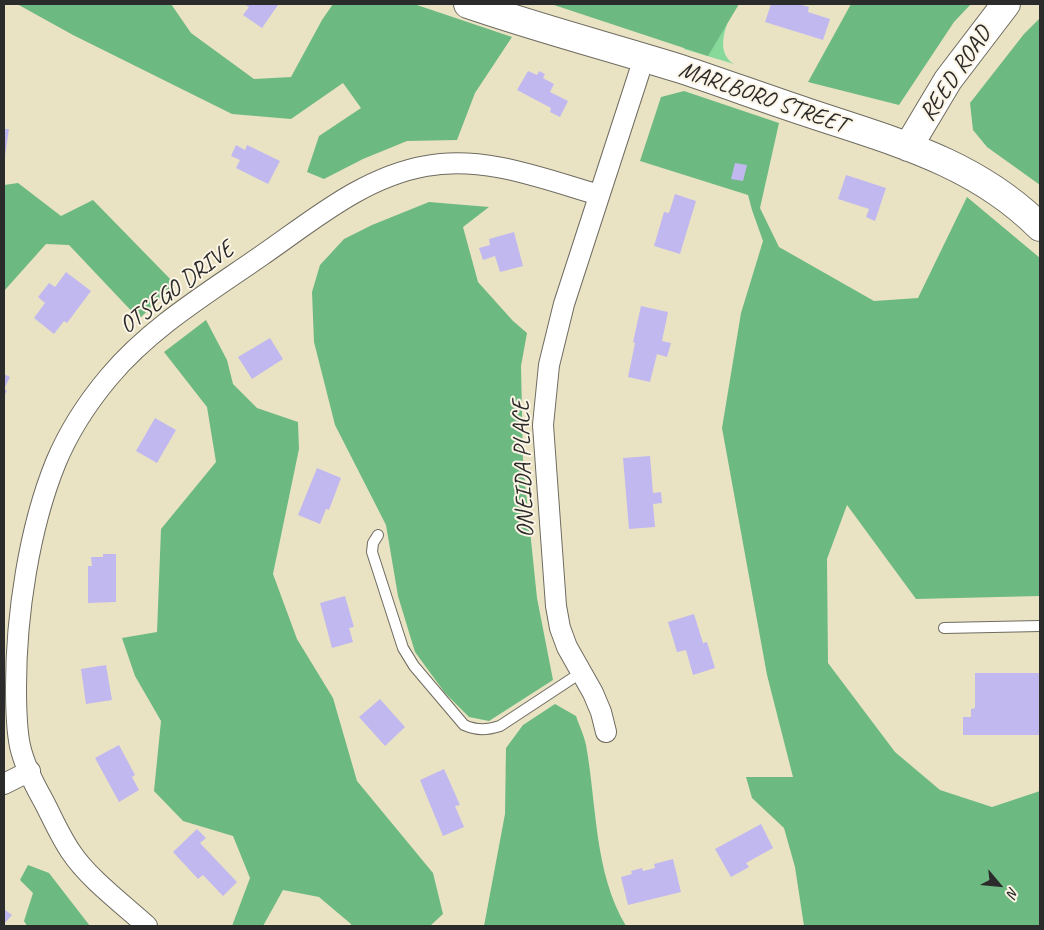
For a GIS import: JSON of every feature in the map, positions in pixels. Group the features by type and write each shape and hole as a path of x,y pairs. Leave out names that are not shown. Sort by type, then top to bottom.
{"street":[{"name":"MARLBORO STREET","path":"468,4 716,81 908,147 961,169 985,183 1015,204 1040,228"},
{"name":"REED ROAD","path":"908,147 948,80 1006,4"},
{"name":"ONEIDA PLACE","path":"606,732 602,712 593,692 567,647 560,628 556,606 543,425 549,365 556,335 644,58"},
{"name":"OTSEGO DRIVE","path":"147,926 97,882 71,854 36,786 20,747 16,708 16,657 11,623 44,497 57,459 90,400 110,375 156,330 349,196 374,182 402,171 427,165 453,163 480,165 514,171 599,195"},
{"path":"4,784 30,771"}],"lane":[{"path":"378,535 373,543 372,552 403,648 414,666 464,725 475,730 488,730 500,726 582,672"},
{"path":"944,628 1040,626"}],"green space":[{"path":"17,4 171,4 191,33 254,79 291,77 322,20 333,4 414,4 512,37 475,93 457,140 407,141 363,159 324,179 307,172 319,136 361,108 343,83 291,119 232,114 73,35"},
{"path":"551,4 739,4 708,56"},
{"path":"698,4 734,4 723,44 724,52 734,64 684,49"},
{"path":"851,4 971,4 954,22 899,105 808,82"},
{"path":"1040,18 1040,185 987,147 973,130 970,103 1024,34"},
{"path":"684,91 779,123 760,208 779,247 874,301 918,298 967,197 1040,258 1040,596 916,599 847,505 827,559 828,663 895,752 940,790 992,807 1040,791 1040,926 804,926 795,867 784,828 752,798 746,777 793,777 767,675 722,428 741,313 763,241 748,195 640,161 661,97"},
{"path":"18,183 61,216 93,200 175,284 139,319 69,245 46,244 4,291 4,185"},
{"path":"429,202 489,207 463,227 478,282 513,321 527,333 521,366 523,463 537,598 553,680 489,721 469,717 445,693 415,652 398,596 386,525 335,425 314,342 312,292 320,265 344,239 372,225"},
{"path":"206,320 227,360 233,384 257,408 298,422 299,449 273,574 297,639 333,698 357,781 433,873 443,914 430,926 351,926 319,897 283,890 263,926 232,926 250,878 233,836 183,821 154,791 161,721 135,676 122,638 157,632 161,529 216,462 207,407 164,352"},
{"path":"555,704 576,716 584,738 590,768 602,861 608,884 626,926 484,926 505,814 506,748 523,725"},
{"path":"28,865 49,873 90,926 27,926 24,921 33,893 20,880"}],"building":[{"path":"244,4 278,5 262,28 243,15 249,7"},
{"path":"771,4 798,4 809,7 808,12 830,19 823,40 765,22"},
{"path":"528,71 537,75 539,71 545,74 543,78 554,84 550,92 568,101 560,117 550,112 551,108 517,90"},
{"path":"4,129 9,129 5,156 4,156"},
{"path":"236,145 245,150 247,145 280,161 268,184 236,168 240,160 231,156"},
{"path":"735,163 747,165 743,181 731,179"},
{"path":"846,175 886,188 875,221 866,217 869,209 838,199"},
{"path":"675,194 696,201 680,254 654,246 664,212 669,213"},
{"path":"514,232 523,266 500,272 495,256 483,260 479,248 490,245 489,239"},
{"path":"66,272 91,291 67,323 64,321 54,334 34,318 45,303 38,297 49,283 55,287"},
{"path":"641,306 668,312 662,341 671,343 667,357 657,354 650,382 628,377"},
{"path":"270,338 283,359 252,379 238,357"},
{"path":"4,374 10,377 4,389"},
{"path":"155,418 176,430 157,463 136,451"},
{"path":"650,456 653,493 661,492 662,503 653,504 655,527 629,529 623,458"},
{"path":"317,468 341,478 329,510 326,509 320,524 298,515"},
{"path":"103,554 116,554 116,602 88,603 88,566 92,566 91,557 103,557"},
{"path":"345,596 354,627 349,628 353,642 332,648 320,603"},
{"path":"694,614 703,643 707,642 715,668 693,675 686,650 677,652 668,622"},
{"path":"106,665 112,700 86,704 81,669"},
{"path":"975,673 1040,673 1040,735 963,735 963,717 971,717 971,709 975,708"},
{"path":"380,699 405,727 385,746 359,717"},
{"path":"119,745 135,775 132,777 139,790 119,802 95,758"},
{"path":"444,769 460,805 455,806 464,827 443,836 420,780"},
{"path":"761,824 773,848 746,863 749,867 731,877 715,849"},
{"path":"197,829 206,838 200,843 237,882 223,896 203,875 198,879 173,852"},
{"path":"673,859 681,892 628,905 621,877 632,874 631,871 642,868 643,871 655,868 654,864"},
{"path":"4,909 12,915 4,924"}]}
